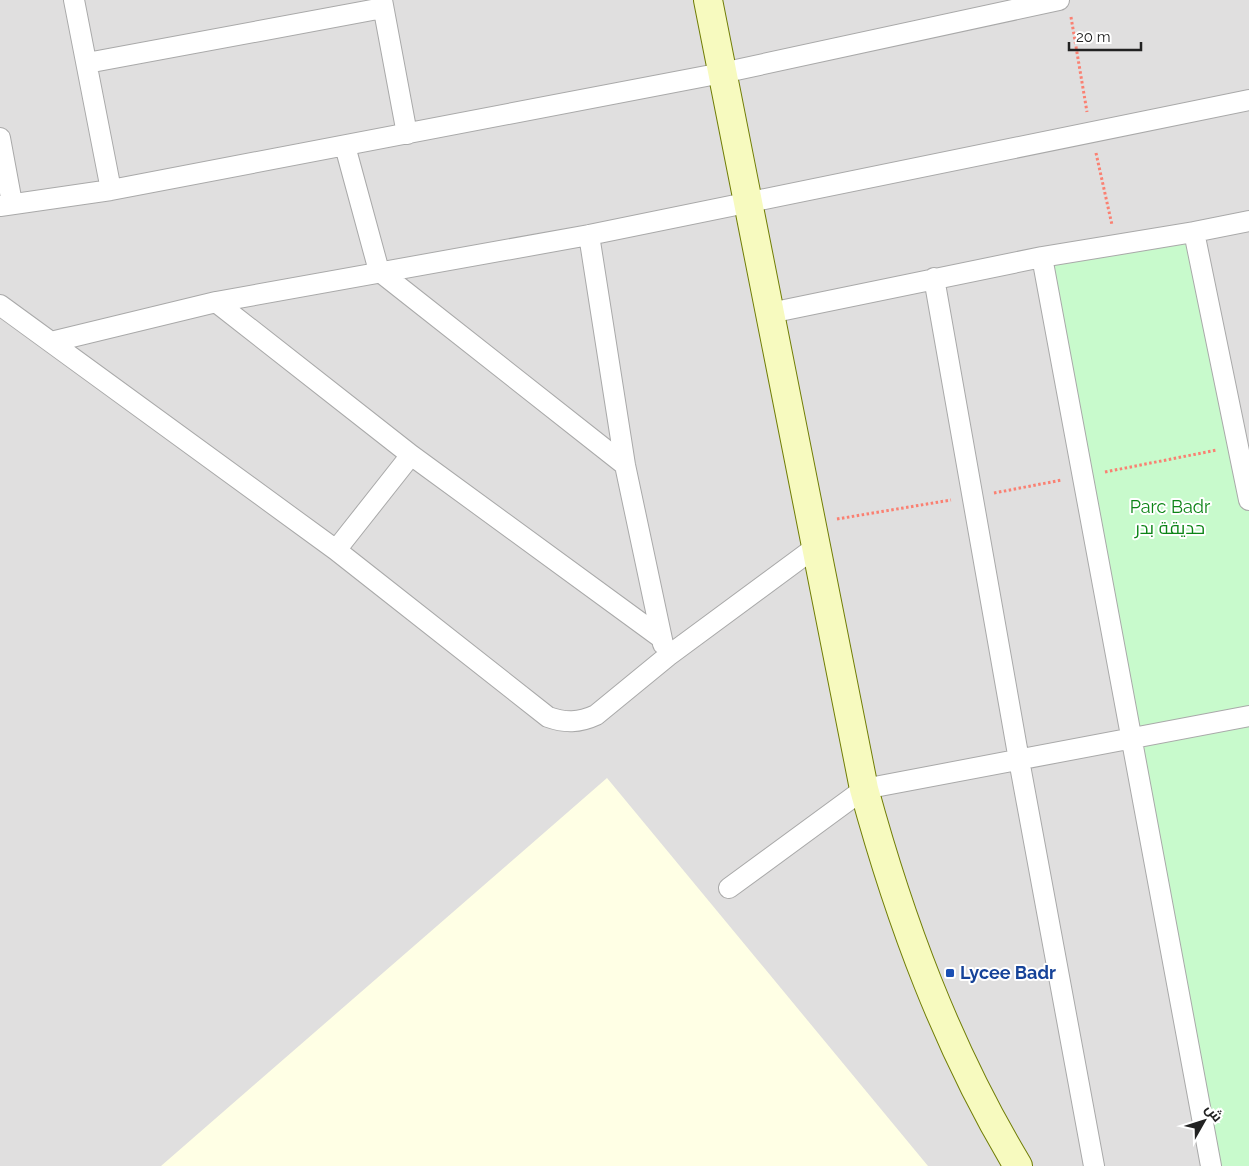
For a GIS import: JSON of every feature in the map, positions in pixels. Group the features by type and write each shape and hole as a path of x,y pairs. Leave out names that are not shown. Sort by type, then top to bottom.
{"street":[{"path":"74,0 112,190"},
{"path":"708,0 864,789 882,856 932,996 950,1037 1018,1166"},
{"path":"0,138 6,204 112,190 722,73 1059,0"},
{"path":"87,63 382,4 407,134"},
{"path":"51,342 216,302 379,271 589,235 1249,100"},
{"path":"345,146 379,271 625,465"},
{"path":"770,313 1042,257 1249,221"},
{"path":"1194,232 1249,500"},
{"path":"589,235 625,465 660,637 668,656"},
{"path":"1042,257 1211,1166"},
{"path":"934,278 1019,760 1094,1166"},
{"path":"216,302 411,455 660,637"},
{"path":"0,305 336,550 548,717 561,721 585,720 596,715 815,535"},
{"path":"336,550 411,455"},
{"path":"728,888 864,789 1249,716"}],"path":[{"path":"815,535 973,497 1238,446"}],"shaded area":[{"path":"0,0 1249,0 1249,1166 0,1166"},
{"path":"607,778 928,1166 161,1166"}],"green space":[{"name":"Parc Badr حديقة بدر","path":"1195,242 1249,512 1249,1166 1212,1166 1043,261"}],"place":[{"name":"Lycee Badr","path":"950,973"}]}
